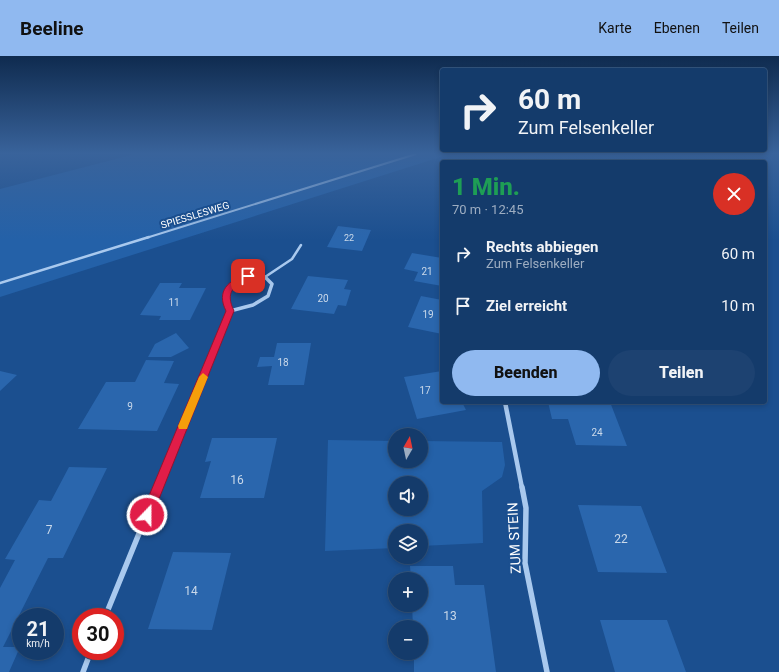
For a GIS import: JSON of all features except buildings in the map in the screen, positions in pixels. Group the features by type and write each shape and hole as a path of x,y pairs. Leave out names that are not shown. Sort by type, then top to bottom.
{"street":[{"path":"109,608 230,311 226,303 226,293 234,282 248,276 266,277 272,284 268,296 253,305 230,311"},
{"name":"ZUM STEIN","path":"505,404 526,508 525,563 546,672"},
{"path":"83,672 88,660"}],"lane":[{"name":"SPIESSLESWEG","path":"0,283 323,183"},
{"path":"266,277 292,258 301,245"}],"shaded area":[{"path":"24,183 360,183 0,297 0,189"},
{"path":"328,440 388,441 388,468 428,468 428,441 502,442 505,465 502,477 482,491 483,543 428,546 428,524 388,524 388,548 325,551"}],"slow traffic":[{"path":"183,426 203,377"}],"route":[{"path":"147,515 230,311 226,303 226,293 234,282 248,276"}]}
